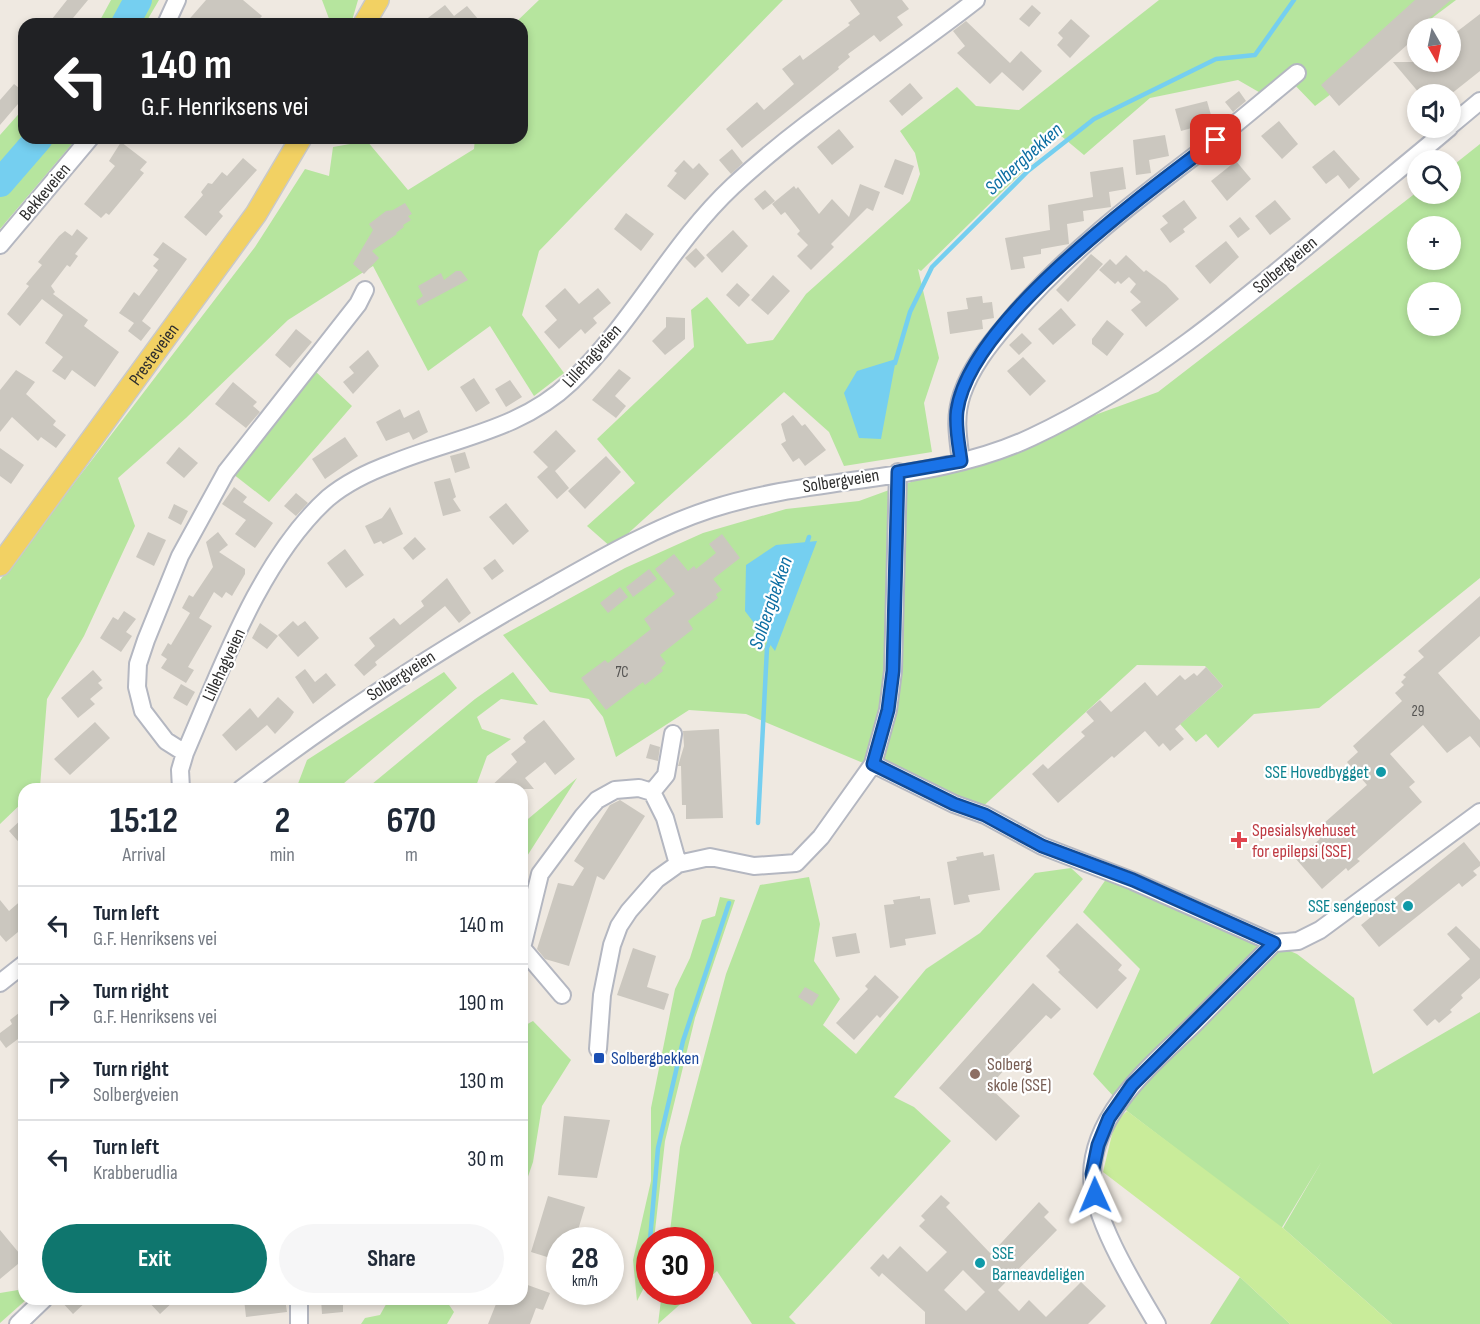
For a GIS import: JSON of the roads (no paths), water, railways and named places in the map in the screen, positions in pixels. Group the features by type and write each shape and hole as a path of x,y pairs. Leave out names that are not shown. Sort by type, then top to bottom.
{"main road":[{"path":"368,18 378,0"},
{"name":"Presteveien","path":"0,565 250,223 297,144"}],"street":[{"path":"169,18 177,0"},
{"name":"Lillehagveien","path":"181,783 180,770 185,753 231,646 288,543 331,496 393,462 495,430 537,409 571,382 614,334 699,222 734,185 838,100 920,44 976,0"},
{"path":"961,461 957,410 962,393 969,376 989,345 1023,304 1080,248 1297,73"},
{"name":"Solbergveien","path":"1461,117 1480,101"},
{"name":"Solbergveien","path":"249,783 314,735 418,665 484,624 638,539 709,509 739,501 786,490 961,461 1028,439 1064,421 1167,356 1277,272 1437,138"},
{"name":"Bekkeveien","path":"0,245 85,144"},
{"path":"185,753 166,741 151,725 143,711 137,687 138,664 163,596 196,522 226,472 358,304 365,290"},
{"path":"598,1049 606,966 619,926 657,879 678,864 710,857 754,866 796,863 821,837 873,764 888,710 893,671 898,472"},
{"path":"652,792 666,775 673,734"},
{"path":"873,764 954,804 985,815 1042,846 1133,880 1274,943 1298,940 1320,930 1480,812"},
{"path":"528,923 540,874 597,800 615,790 627,788 652,792"},
{"path":"652,792 665,818 678,864"},
{"path":"1157,1324 1131,1280 1101,1217 1092,1174 1098,1145 1109,1118 1132,1085 1274,943"},
{"path":"528,955 562,994"},
{"path":"0,983 18,969"},
{"path":"18,1324 38,1305"},
{"path":"299,1305 299,1324"}],"water":[{"path":"896,359 881,439 859,438 844,393 857,371"},
{"path":"817,541 775,651 745,611 746,565 776,545"}],"waterway":[{"path":"128,18 138,0"},
{"name":"Solbergbekken","path":"895,363 910,312 932,267 1028,171 1094,119 1216,59 1255,55 1294,0"},
{"path":"0,183 34,144"},
{"name":"Solbergbekken","path":"806,546 809,537"},
{"name":"Solbergbekken","path":"758,823 767,648 771,638"},
{"name":"Solbergbekken","path":"651,1227 658,1148 683,1041 729,903"}],"place":[{"name":"SSE Hovedbygget","path":"1381,772"},
{"name":"Spesialsykehuset for epilepsi (SSE)","path":"1239,840"},
{"name":"SSE sengepost","path":"1408,906"},
{"name":"Solbergbekken","path":"599,1058"},
{"name":"Solberg skole (SSE)","path":"975,1074"},
{"name":"SSE Barneavdeligen","path":"980,1263"}]}
